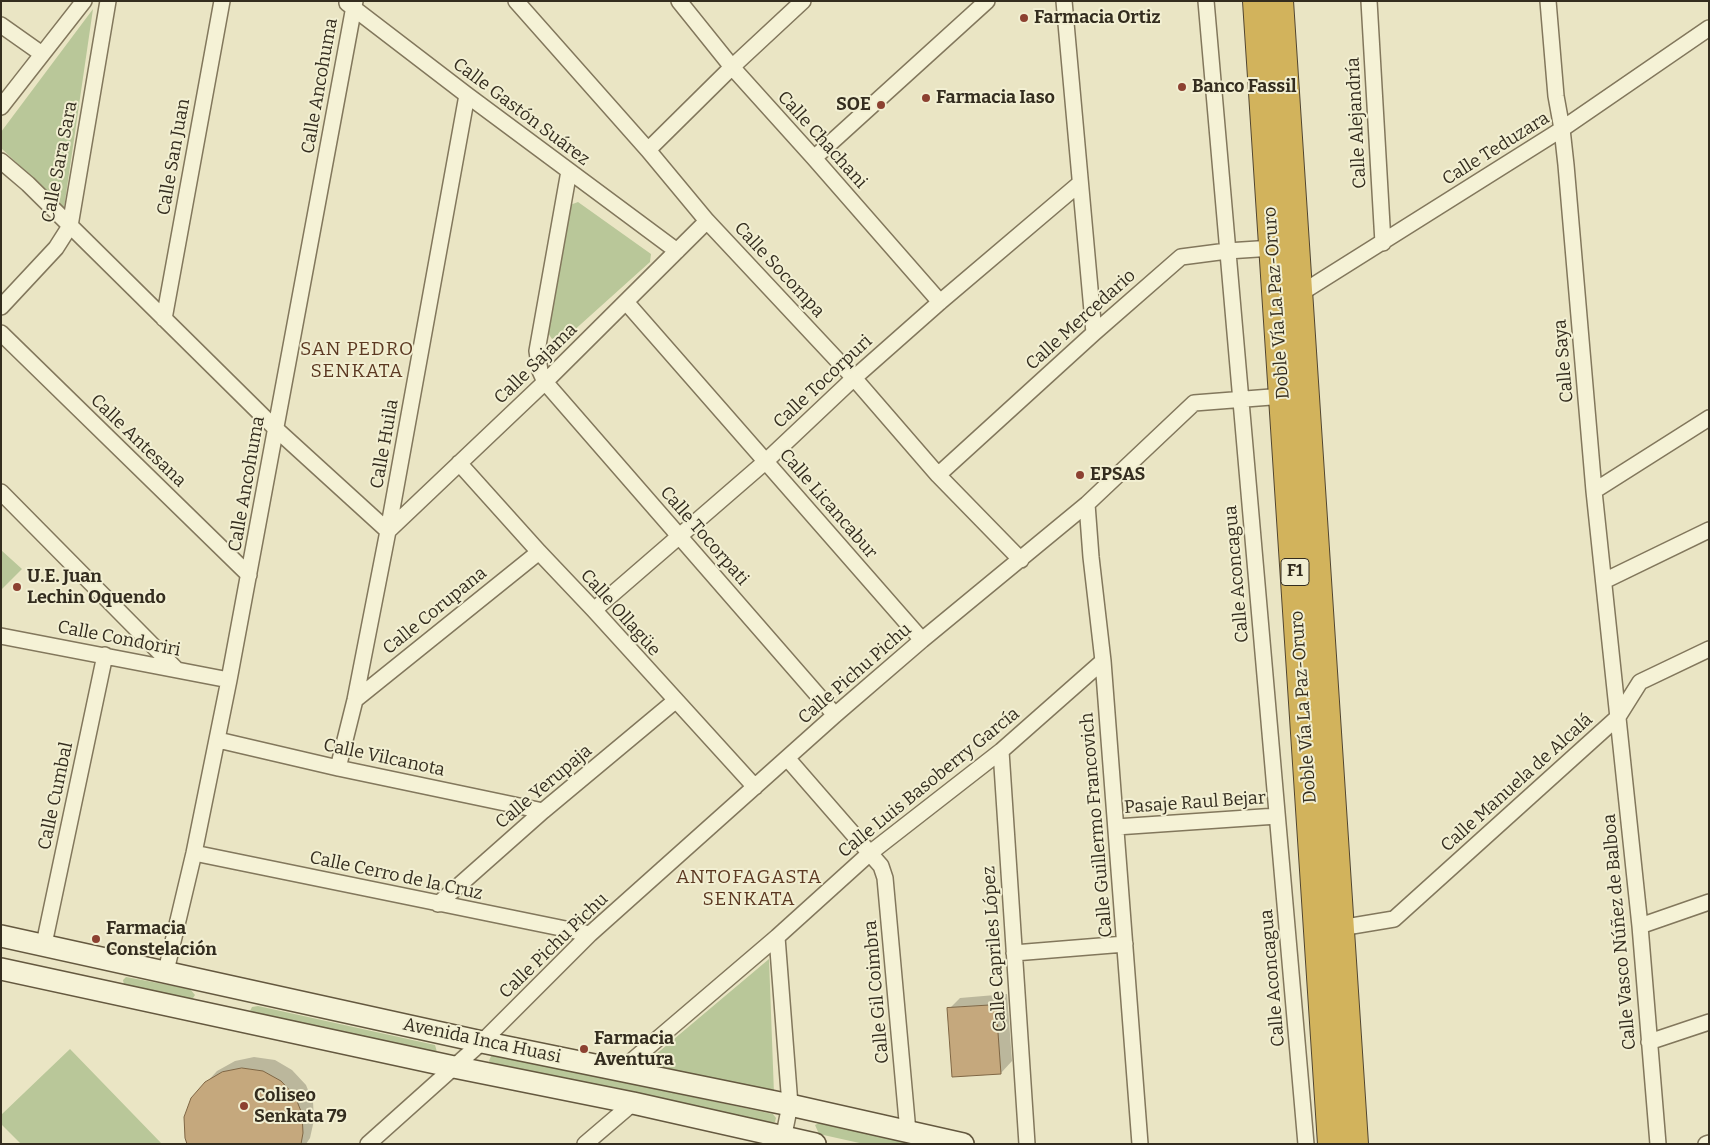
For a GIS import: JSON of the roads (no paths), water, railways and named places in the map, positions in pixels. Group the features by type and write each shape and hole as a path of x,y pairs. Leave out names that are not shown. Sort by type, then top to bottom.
{"highway":[{"name":"Doble Vía La Paz-Oruro","path":"1257,1 1332,1144"},
{"name":"Doble Vía La Paz-Oruro","path":"1279,1 1354,1144"}],"street":[{"path":"1,107 84,1"},
{"name":"Calle Sara Sara","path":"1,307 56,248 70,226 108,1"},
{"name":"Calle San Juan","path":"164,319 222,1"},
{"name":"Calle Socompa","path":"517,1 707,220 854,378 938,475 1021,560"},
{"name":"Calle Chachani","path":"679,1 732,68 940,302"},
{"path":"648,150 803,1"},
{"path":"814,158 987,1"},
{"path":"1064,1 1079,184 1094,333"},
{"name":"Calle Aconcagua","path":"1206,1 1306,1144"},
{"name":"Calle Alejandría","path":"1368,1 1383,243"},
{"name":"Calle Saya","path":"1548,1 1556,96 1562,130 1594,491 1618,717"},
{"name":"Calle Gastón Suárez","path":"351,3 467,95 677,251"},
{"name":"Calle Ancohuma","path":"166,972 218,740 276,429 351,3"},
{"path":"1,25 42,54"},
{"name":"Calle Teduzara","path":"1298,295 1562,130 1709,28"},
{"name":"Calle Huila","path":"338,768 355,700 388,531 467,95"},
{"path":"1,161 28,184 276,429 388,531"},
{"path":"545,382 540,371 537,351 569,171"},
{"name":"Calle Tocorpuri","path":"594,610 765,462 854,378 940,302 1079,184"},
{"name":"Calle Sajama","path":"388,531 545,382 707,220"},
{"name":"Calle Mercedario","path":"938,475 1094,333 1181,257 1273,248"},
{"name":"Calle Licancabur","path":"626,302 922,640"},
{"name":"Calle Antesana","path":"1,333 249,575"},
{"name":"Calle Tocorpati","path":"545,382 835,715"},
{"name":"Calle Pichu Pichu","path":"368,1144 482,1042 590,934 835,715 922,640 1087,504 1194,403 1284,396"},
{"path":"1594,491 1709,418"},
{"name":"Calle Ollagüe","path":"459,463 755,788"},
{"path":"1,492 176,669"},
{"name":"Calle Guillermo Francovich","path":"1087,504 1103,661 1140,1144"},
{"path":"1604,582 1709,530"},
{"name":"Calle Corupana","path":"355,700 539,552"},
{"name":"Calle Condoriri","path":"1,636 229,680"},
{"name":"Calle Manuela de Alcalá","path":"1340,928 1394,919 1618,717 1640,682 1709,649"},
{"name":"Calle Cumbal","path":"44,944 104,655"},
{"name":"Calle Luis Basoberry García","path":"620,1071 777,937 870,853 1001,751 1103,661"},
{"name":"Calle Yerupaja","path":"438,904 543,811 675,701"},
{"name":"Calle Vasco Núñez de Balboa","path":"1618,717 1640,926 1658,1144"},
{"name":"Calle Vilcanota","path":"218,740 338,768 543,811"},
{"name":"Calle Capriles López","path":"1001,751 1027,1144"},
{"name":"Calle Gil Coimbra","path":"787,758 881,866 885,878 908,1132"},
{"name":"Pasaje Raul Bejar","path":"1116,827 1277,816"},
{"name":"Calle Cerro de la Cruz","path":"194,853 590,934"},
{"path":"1640,926 1709,902"},
{"name":"Avenida Inca Huasi","path":"1,936 482,1042 790,1105 963,1144"},
{"path":"777,937 790,1105 783,1141"},
{"path":"1014,953 1125,944"},
{"path":"86,988 94,956"},
{"name":"Avenida Inca Huasi","path":"1,969 454,1067 634,1103 783,1141 815,1144"},
{"path":"220,1016 225,985"},
{"path":"1649,1042 1709,1022"},
{"path":"586,1144 634,1103"}],"place":[{"name":"Farmacia Ortiz","path":"1024,18"},
{"name":"Banco Fassil","path":"1182,87"},
{"name":"Farmacia Iaso","path":"926,98"},
{"name":"SOE","path":"881,105"},
{"name":"EPSAS","path":"1080,475"},
{"name":"U.E. Juan Lechin Oquendo","path":"17,587"},
{"name":"Farmacia Constelación","path":"96,939"},
{"name":"Farmacia Aventura","path":"584,1049"},
{"name":"Coliseo Senkata 79","path":"244,1106"}],"district":[{"name":"SAN PEDRO SENKATA","path":"357,361"},
{"name":"ANTOFAGASTA SENKATA","path":"749,889"}]}
